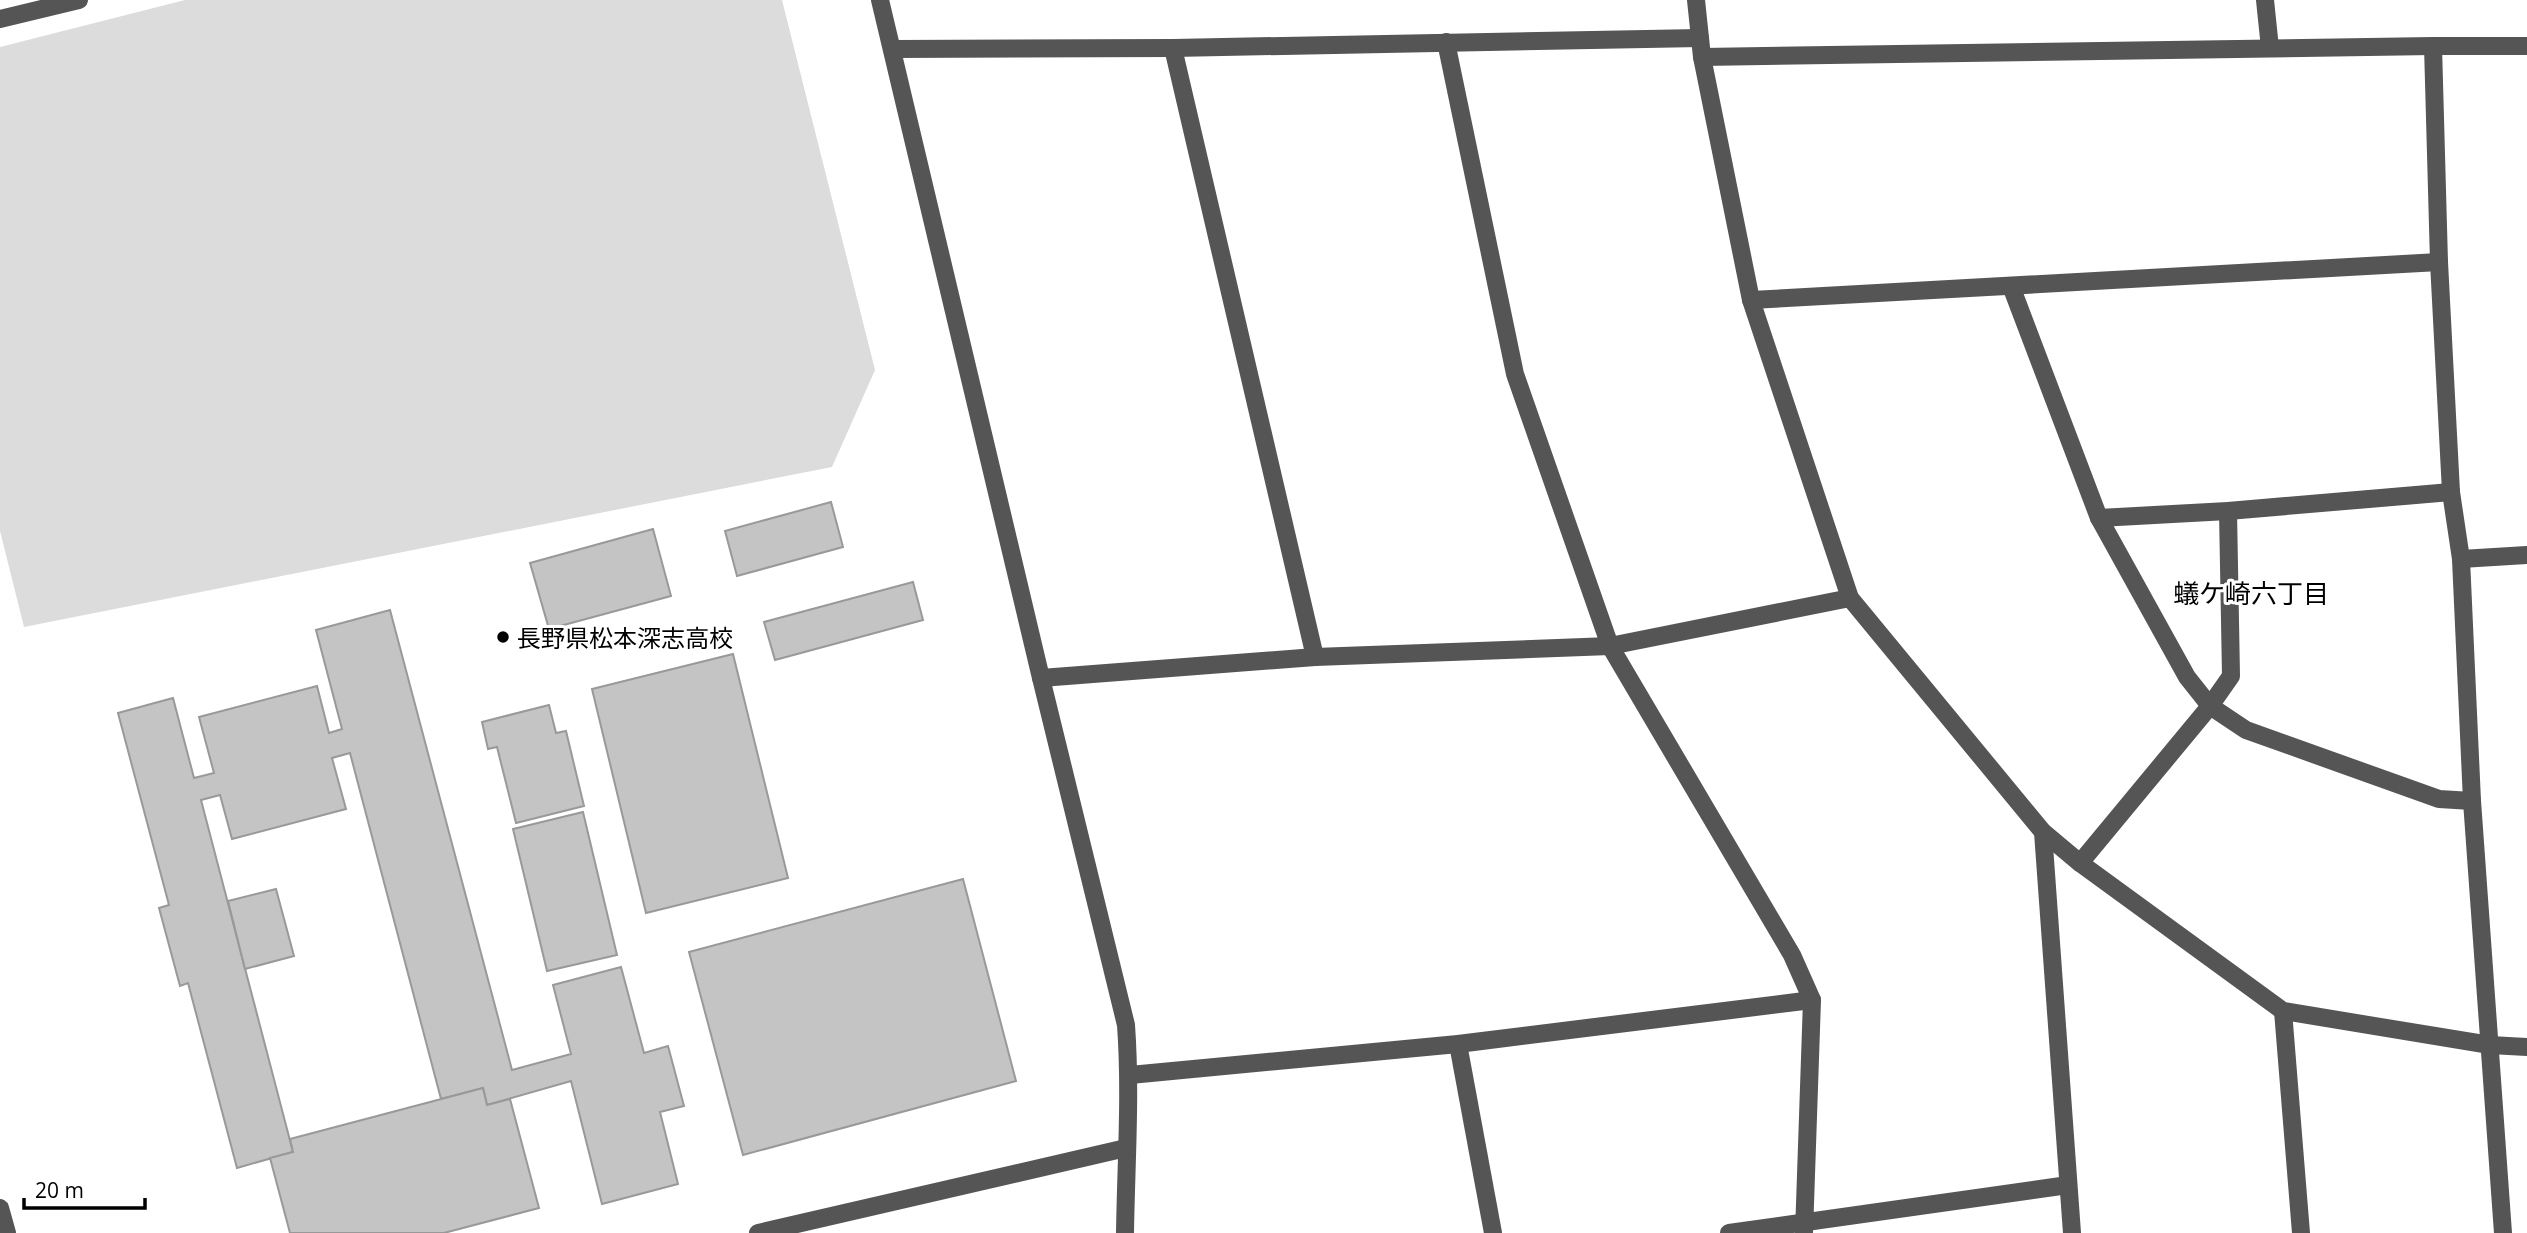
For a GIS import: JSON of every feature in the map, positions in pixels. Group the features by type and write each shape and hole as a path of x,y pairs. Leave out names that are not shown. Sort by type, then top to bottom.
{"street":[{"path":"0,19 79,0"},
{"path":"880,0 1126,1025 1130,1075 1125,1233"},
{"path":"1696,0 1701,48 1751,300 1850,598 2043,832 2080,863 2283,1011 2490,1045 2527,1047"},
{"path":"2265,0 2270,48"},
{"path":"893,49 1172,48 1446,42 1701,48 2527,46"},
{"path":"1446,42 1515,374 1610,646 1792,954 1812,1000 1804,1228"},
{"path":"2433,46 2439,262 2451,492 2461,559 2472,801 2502,1233"},
{"path":"1172,48 1314,657"},
{"path":"1751,300 2439,262"},
{"path":"2011,286 2099,518 2187,677 2210,706 2246,730 2439,799 2472,801"},
{"path":"2099,518 2228,511 2451,492"},
{"path":"2080,863 2210,706 2231,676 2228,511"},
{"path":"2461,559 2527,555"},
{"path":"1041,678 1314,657 1610,646 1850,598"},
{"path":"2043,832 2072,1233"},
{"path":"1130,1075 1458,1044 1812,1000"},
{"path":"2283,1011 2301,1233"},
{"path":"1458,1044 1493,1233"},
{"path":"758,1233 1126,1148"},
{"path":"1729,1233 1804,1228 2068,1185"},
{"path":"0,1208 7,1233"}],"shaded area":[{"path":"185,0 782,0 875,370 832,467 24,627 0,531 0,47"}],"building":[{"path":"831,502 843,547 737,576 725,531"},
{"path":"653,529 671,596 549,629 530,563"},
{"path":"913,582 923,620 775,660 764,622"},
{"path":"390,610 512,1070 571,1054 553,985 621,967 644,1053 668,1046 684,1106 660,1112 678,1184 602,1204 571,1081 487,1105 483,1088 441,1099 350,753 332,758 346,809 232,839 220,795 201,800 293,1152 237,1168 188,983 180,986 159,908 169,905 118,713 173,698 194,778 214,773 199,717 317,686 329,733 342,729 316,630"},
{"path":"733,654 788,878 646,913 592,689"},
{"path":"549,705 556,733 566,731 584,806 516,823 497,747 488,749 482,722"},
{"path":"583,812 617,955 547,971 513,829"},
{"path":"963,879 1016,1081 743,1155 689,952"},
{"path":"276,889 294,956 245,969 228,901"},
{"path":"483,1088 487,1105 510,1099 539,1208 444,1233 290,1233 270,1158 293,1152 290,1139"}],"place":[{"name":"長野県松本深志高校","path":"503,637"}],"district":[{"name":"蟻ケ崎六丁目","path":"2251,593"}]}
